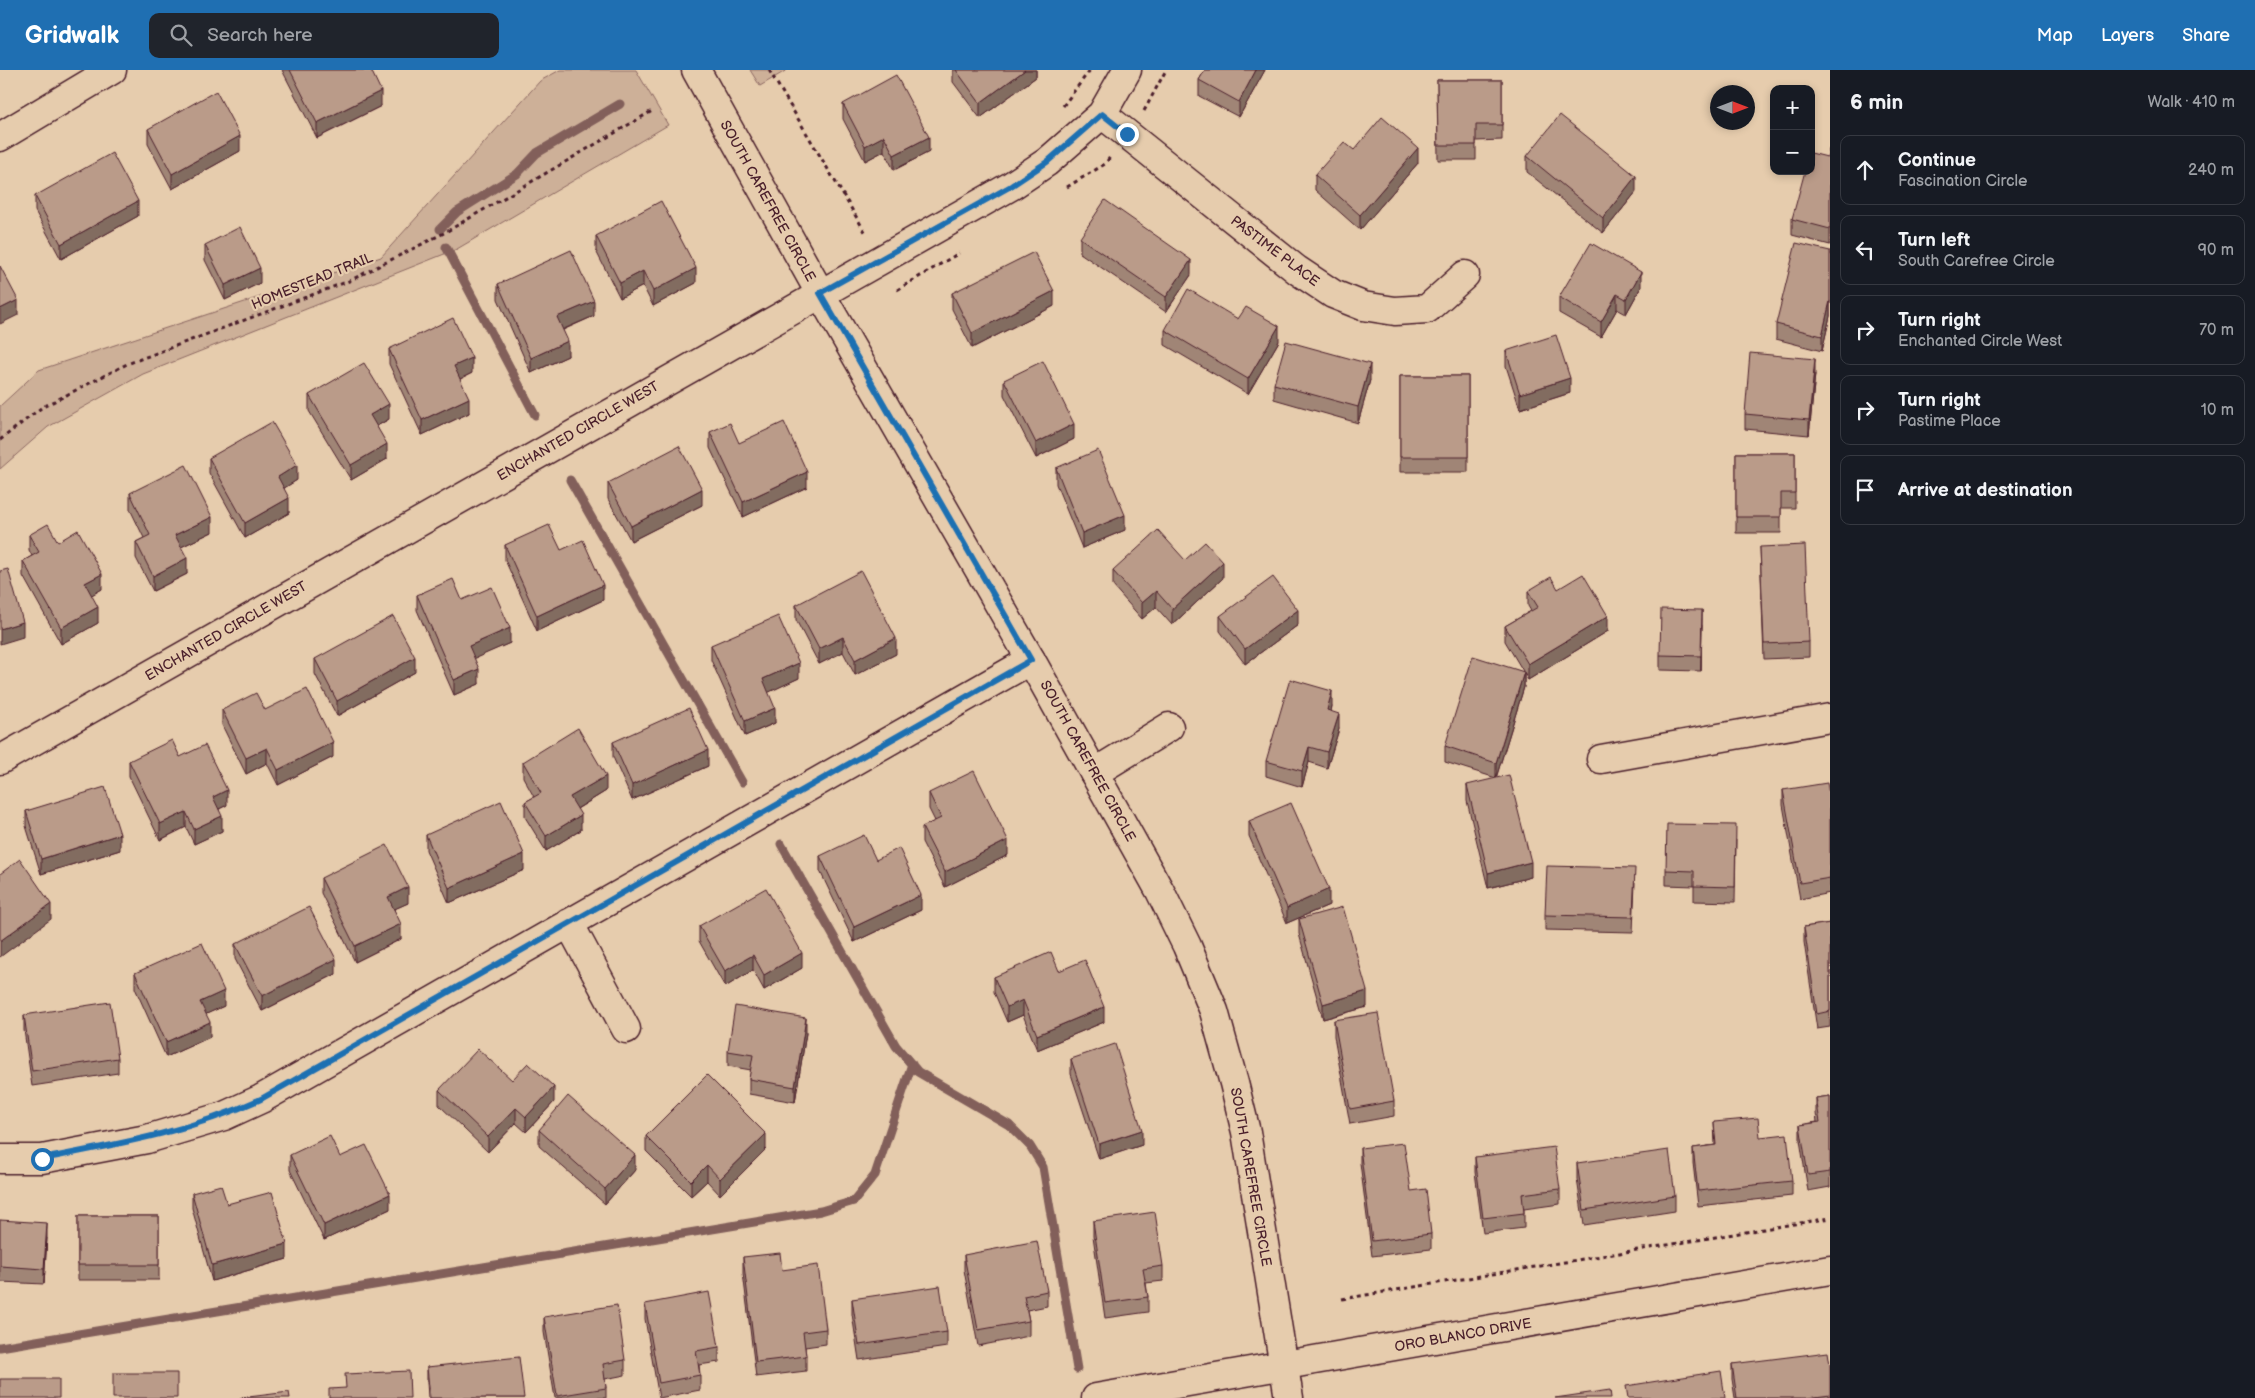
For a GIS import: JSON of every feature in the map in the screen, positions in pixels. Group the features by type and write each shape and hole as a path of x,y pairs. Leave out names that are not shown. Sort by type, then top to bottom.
{"street":[{"path":"0,137 112,70"},
{"name":"SOUTH CAREFREE CIRCLE","path":"696,70 820,293 1031,660 1160,891 1187,946 1214,1011 1246,1132 1289,1398"},
{"name":"ENCHANTED CIRCLE WEST","path":"0,760 1011,186 1047,162 1102,114 1127,70"},
{"name":"PASTIME PLACE","path":"1102,114 1296,270 1333,294 1363,306 1395,311 1426,309 1465,275"},
{"path":"0,1159 42,1159 146,1139 224,1116 261,1099 1031,660"},
{"path":"1601,759 1830,718"},
{"path":"1094,773 1169,728"},
{"path":"569,923 626,1029"},
{"name":"ORO BLANCO DRIVE","path":"1096,1398 1830,1270"}],"path":[{"path":"769,70 866,235"},
{"name":"HOMESTEAD TRAIL","path":"0,440 41,408 127,364 349,281 444,233 652,111"},
{"path":"1342,1299 1830,1218"}],"shaded area":[{"path":"560,70 636,70 668,125 457,249 143,374 48,427 0,469 0,406 39,370 381,257 540,81"},
{"path":"750,70 787,70 760,86"}],"building":[{"path":"290,70 371,70 381,91 317,123"},
{"path":"956,70 1025,70 980,103"},
{"path":"1205,70 1256,70 1239,102 1199,80"},
{"path":"896,75 929,137 894,155 884,136 865,146 843,104"},
{"path":"1437,80 1502,80 1502,125 1476,125 1476,145 1438,145"},
{"path":"216,91 240,136 172,174 148,129"},
{"path":"1560,115 1636,176 1603,218 1527,156"},
{"path":"1382,117 1418,148 1360,215 1315,175 1344,142 1354,150"},
{"path":"1830,146 1830,229 1792,219 1804,175 1815,175 1815,154 1827,157"},
{"path":"112,153 138,201 61,244 35,196"},
{"path":"1105,200 1191,260 1166,297 1080,238"},
{"path":"661,201 696,268 653,291 643,271 620,283 596,236"},
{"path":"240,227 260,268 225,285 205,245"},
{"path":"1591,243 1641,272 1626,299 1617,294 1601,322 1559,297"},
{"path":"1796,243 1830,251 1830,301 1822,336 1776,324"},
{"path":"571,250 594,301 557,317 568,341 531,358 498,284"},
{"path":"1034,252 1054,291 972,333 952,293"},
{"path":"0,266 18,300 0,309"},
{"path":"1188,289 1238,319 1246,307 1279,326 1248,379 1165,330"},
{"path":"453,318 472,358 454,366 469,398 422,420 389,349"},
{"path":"1556,335 1570,378 1520,394 1506,351"},
{"path":"1286,341 1370,364 1358,407 1274,384"},
{"path":"1750,353 1815,359 1809,420 1745,414"},
{"path":"1043,361 1074,424 1036,443 1004,380"},
{"path":"364,363 389,404 370,415 387,444 351,465 309,395"},
{"path":"1400,376 1468,376 1468,457 1400,457"},
{"path":"272,422 297,465 278,477 289,498 245,523 209,458"},
{"path":"784,422 807,472 743,502 710,432 730,423 739,443"},
{"path":"679,446 702,489 631,526 608,483"},
{"path":"1098,450 1125,515 1082,533 1056,468"},
{"path":"1736,453 1795,453 1795,493 1781,493 1781,517 1736,517"},
{"path":"186,465 212,517 175,535 187,558 153,576 136,542 150,535 130,493"},
{"path":"48,524 58,542 78,530 102,574 85,583 98,607 61,628 23,561 39,552 29,535"},
{"path":"549,525 561,550 583,540 603,585 537,616 505,545"},
{"path":"1158,530 1185,560 1205,542 1223,562 1172,609 1156,591 1142,603 1113,571"},
{"path":"1805,545 1809,642 1764,644 1760,547"},
{"path":"8,569 23,622 0,629 0,571"},
{"path":"861,571 896,638 855,660 843,637 819,649 796,605"},
{"path":"1583,574 1608,616 1528,664 1505,626 1538,607 1528,591 1551,577 1558,589"},
{"path":"1273,577 1298,610 1245,649 1220,616"},
{"path":"453,579 462,600 492,587 510,628 469,646 479,669 454,680 417,595"},
{"path":"1661,609 1702,610 1701,656 1660,655"},
{"path":"393,616 415,657 337,701 315,659"},
{"path":"778,616 799,663 763,679 775,708 745,721 711,645"},
{"path":"1473,656 1524,672 1496,763 1445,746"},
{"path":"1290,679 1332,691 1327,710 1339,714 1327,752 1309,747 1302,771 1266,761"},
{"path":"307,689 333,742 278,770 267,748 246,758 222,710 256,693 265,710"},
{"path":"689,708 708,750 632,785 613,742"},
{"path":"578,728 606,776 570,797 581,815 546,836 525,802 541,793 523,762"},
{"path":"172,740 180,757 205,745 227,790 213,797 222,816 194,829 186,812 160,824 129,761"},
{"path":"974,771 1008,840 945,872 922,827 941,818 929,793"},
{"path":"1509,775 1531,862 1488,873 1467,785"},
{"path":"1827,783 1830,800 1830,878 1800,883 1783,790"},
{"path":"105,787 120,834 41,859 26,811"},
{"path":"501,801 524,854 449,888 426,835"},
{"path":"1291,803 1329,889 1287,908 1249,821"},
{"path":"1667,824 1736,825 1735,887 1694,886 1694,871 1666,870"},
{"path":"864,835 876,860 899,848 921,895 854,927 820,856"},
{"path":"387,845 408,887 388,897 401,924 355,946 321,878"},
{"path":"20,859 51,904 0,941 0,874"},
{"path":"1547,866 1635,868 1633,917 1545,915"},
{"path":"766,888 802,953 764,975 753,955 725,971 699,926"},
{"path":"309,907 336,959 262,996 235,944"},
{"path":"1343,907 1367,991 1323,1004 1299,919"},
{"path":"1830,923 1830,1011 1817,1014 1804,927"},
{"path":"202,943 224,991 200,1002 210,1022 166,1042 135,973"},
{"path":"1051,952 1059,971 1085,960 1104,1007 1037,1035 1023,1000 1007,1007 994,977"},
{"path":"110,1002 118,1058 32,1071 24,1015"},
{"path":"735,1006 806,1018 795,1087 749,1079 753,1055 728,1051"},
{"path":"1378,1013 1394,1101 1350,1109 1334,1020"},
{"path":"1115,1044 1142,1130 1099,1144 1071,1059"},
{"path":"478,1049 512,1080 528,1063 554,1087 526,1117 516,1108 488,1137 439,1090"},
{"path":"707,1075 766,1134 720,1179 707,1165 691,1181 646,1136"},
{"path":"568,1096 635,1155 605,1189 539,1130"},
{"path":"1830,1096 1830,1172 1808,1175 1800,1125 1820,1122 1816,1098"},
{"path":"1758,1118 1760,1137 1787,1134 1792,1181 1698,1191 1693,1148 1716,1145 1714,1122"},
{"path":"330,1136 340,1157 366,1145 390,1194 324,1225 290,1155"},
{"path":"1404,1143 1411,1191 1426,1189 1431,1234 1372,1241 1360,1148"},
{"path":"1554,1147 1560,1189 1522,1194 1524,1213 1483,1218 1475,1157"},
{"path":"1669,1150 1675,1196 1584,1210 1577,1163"},
{"path":"221,1185 227,1204 272,1192 287,1244 212,1265 192,1193"},
{"path":"1155,1212 1163,1266 1143,1269 1148,1297 1105,1303 1093,1221"},
{"path":"78,1216 159,1216 159,1265 78,1265"},
{"path":"0,1220 47,1223 44,1269 0,1266"},
{"path":"1037,1241 1047,1291 1024,1296 1029,1321 978,1330 964,1255"},
{"path":"780,1253 782,1270 818,1265 826,1329 803,1332 806,1356 756,1362 743,1257"},
{"path":"940,1286 947,1332 859,1345 852,1299"},
{"path":"709,1292 719,1347 696,1351 700,1375 659,1383 645,1304"},
{"path":"617,1305 625,1360 603,1364 606,1388 557,1396 544,1317"},
{"path":"1828,1352 1830,1395 1807,1398 1737,1398 1732,1364"},
{"path":"519,1357 524,1398 430,1398 427,1367"},
{"path":"409,1371 410,1398 329,1398 329,1389 346,1388 345,1374"},
{"path":"1721,1371 1725,1398 1628,1398 1626,1386"},
{"path":"113,1373 177,1373 177,1398 113,1398"},
{"path":"0,1379 59,1379 59,1398 0,1398"},
{"path":"1610,1390 1611,1398 1555,1398"},
{"path":"289,1392 290,1398 240,1398"}],"waterway":[{"path":"440,229 457,212 517,174 537,153 620,104"},
{"path":"446,247 535,415"},
{"path":"570,480 742,782"},
{"path":"781,844 896,1046 918,1072 1009,1125 1030,1146 1043,1167 1077,1369"},
{"path":"0,1347 821,1211 854,1201 875,1175 912,1064"}],"route":[{"path":"42,1159 146,1139 190,1127 224,1116 261,1099 1031,660 820,293 1011,186 1047,162 1075,140 1102,114 1127,134"}]}
